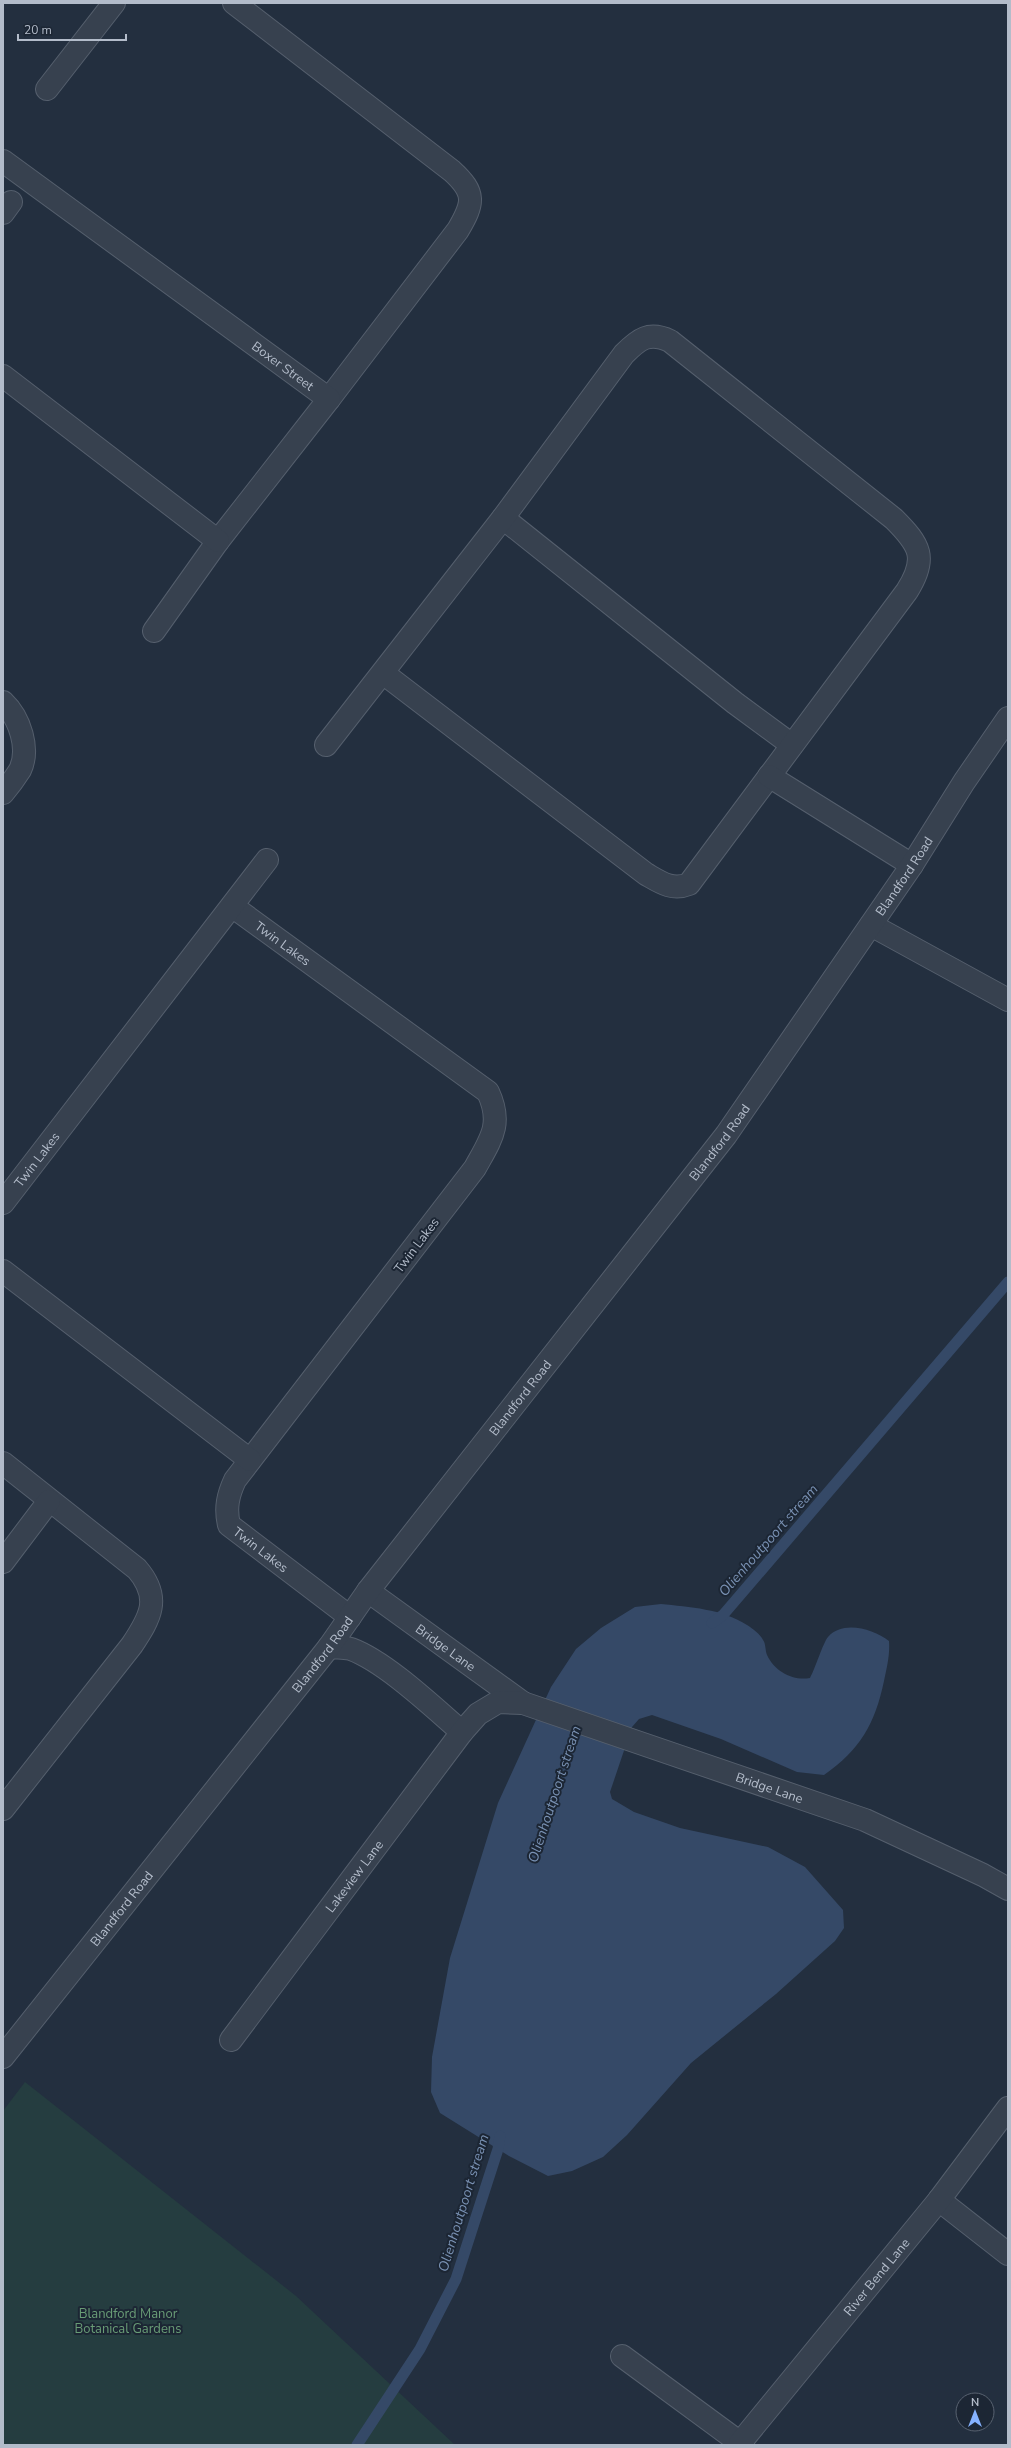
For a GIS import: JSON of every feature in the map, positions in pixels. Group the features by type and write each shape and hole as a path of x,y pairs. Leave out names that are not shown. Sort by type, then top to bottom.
{"street":[{"path":"47,89 114,3"},
{"path":"154,631 218,541 458,230 470,210 471,201 463,181 452,170 234,3"},
{"name":"Boxer Street","path":"3,161 329,399"},
{"path":"326,745 503,518 624,354 642,338 649,335 656,335 670,341 894,519 909,534 919,553 920,565 907,591 689,884 681,887 672,887 646,874 383,673"},
{"path":"3,376 218,541"},
{"path":"503,518 735,703 792,745"},
{"path":"3,702 15,719 24,748 24,759 20,770 3,793"},
{"name":"Blandford Road","path":"3,2057 329,1647 368,1591 726,1135 912,865 964,782 1008,718"},
{"path":"769,776 912,865"},
{"name":"Twin Lakes","path":"3,1203 267,860"},
{"name":"Twin Lakes","path":"232,906 488,1092 495,1112 492,1136 475,1168 250,1460 235,1480 229,1494 226,1512 229,1525 350,1617"},
{"path":"871,925 1008,1000"},
{"path":"3,1271 250,1460"},
{"path":"3,1463 136,1569 149,1587 152,1608 147,1622 132,1646 3,1809"},
{"path":"3,1562 50,1501"},
{"name":"Bridge Lane","path":"368,1591 441,1646 530,1706"},
{"path":"329,1647 349,1648 365,1656 462,1732"},
{"name":"Bridge Lane","path":"478,1714 498,1702 530,1706 865,1820 983,1875 1008,1889"},
{"name":"Lakeview Lane","path":"231,2040 462,1732 478,1714"},
{"name":"River Bend Lane","path":"622,2356 742,2444 939,2200 1008,2108"},
{"path":"939,2200 1008,2254"}],"green space":[{"name":"Blandford Manor Botanical Gardens","path":"25,2082 296,2296 455,2445 3,2445 3,2111"}],"water":[{"path":"661,1604 717,1612 738,1620 751,1628 762,1638 770,1661 780,1671 791,1677 797,1678 810,1678 826,1640 834,1632 842,1629 858,1628 875,1633 889,1641 889,1656 884,1681 871,1723 856,1746 847,1756 837,1766 824,1775 797,1772 721,1739 652,1715 639,1719 632,1727 610,1792 612,1799 634,1812 680,1828 768,1847 805,1867 843,1910 844,1928 835,1941 776,1994 691,2063 627,2135 603,2157 572,2171 548,2176 509,2156 440,2113 431,2092 432,2057 450,1958 498,1803 551,1687 576,1649 601,1628 635,1607"}],"waterway":[{"name":"Olienhoutpoort stream","path":"712,1623 723,1615 1008,1282"},
{"name":"Olienhoutpoort stream","path":"357,2445 420,2349 456,2279 498,2149 500,2136"}]}
